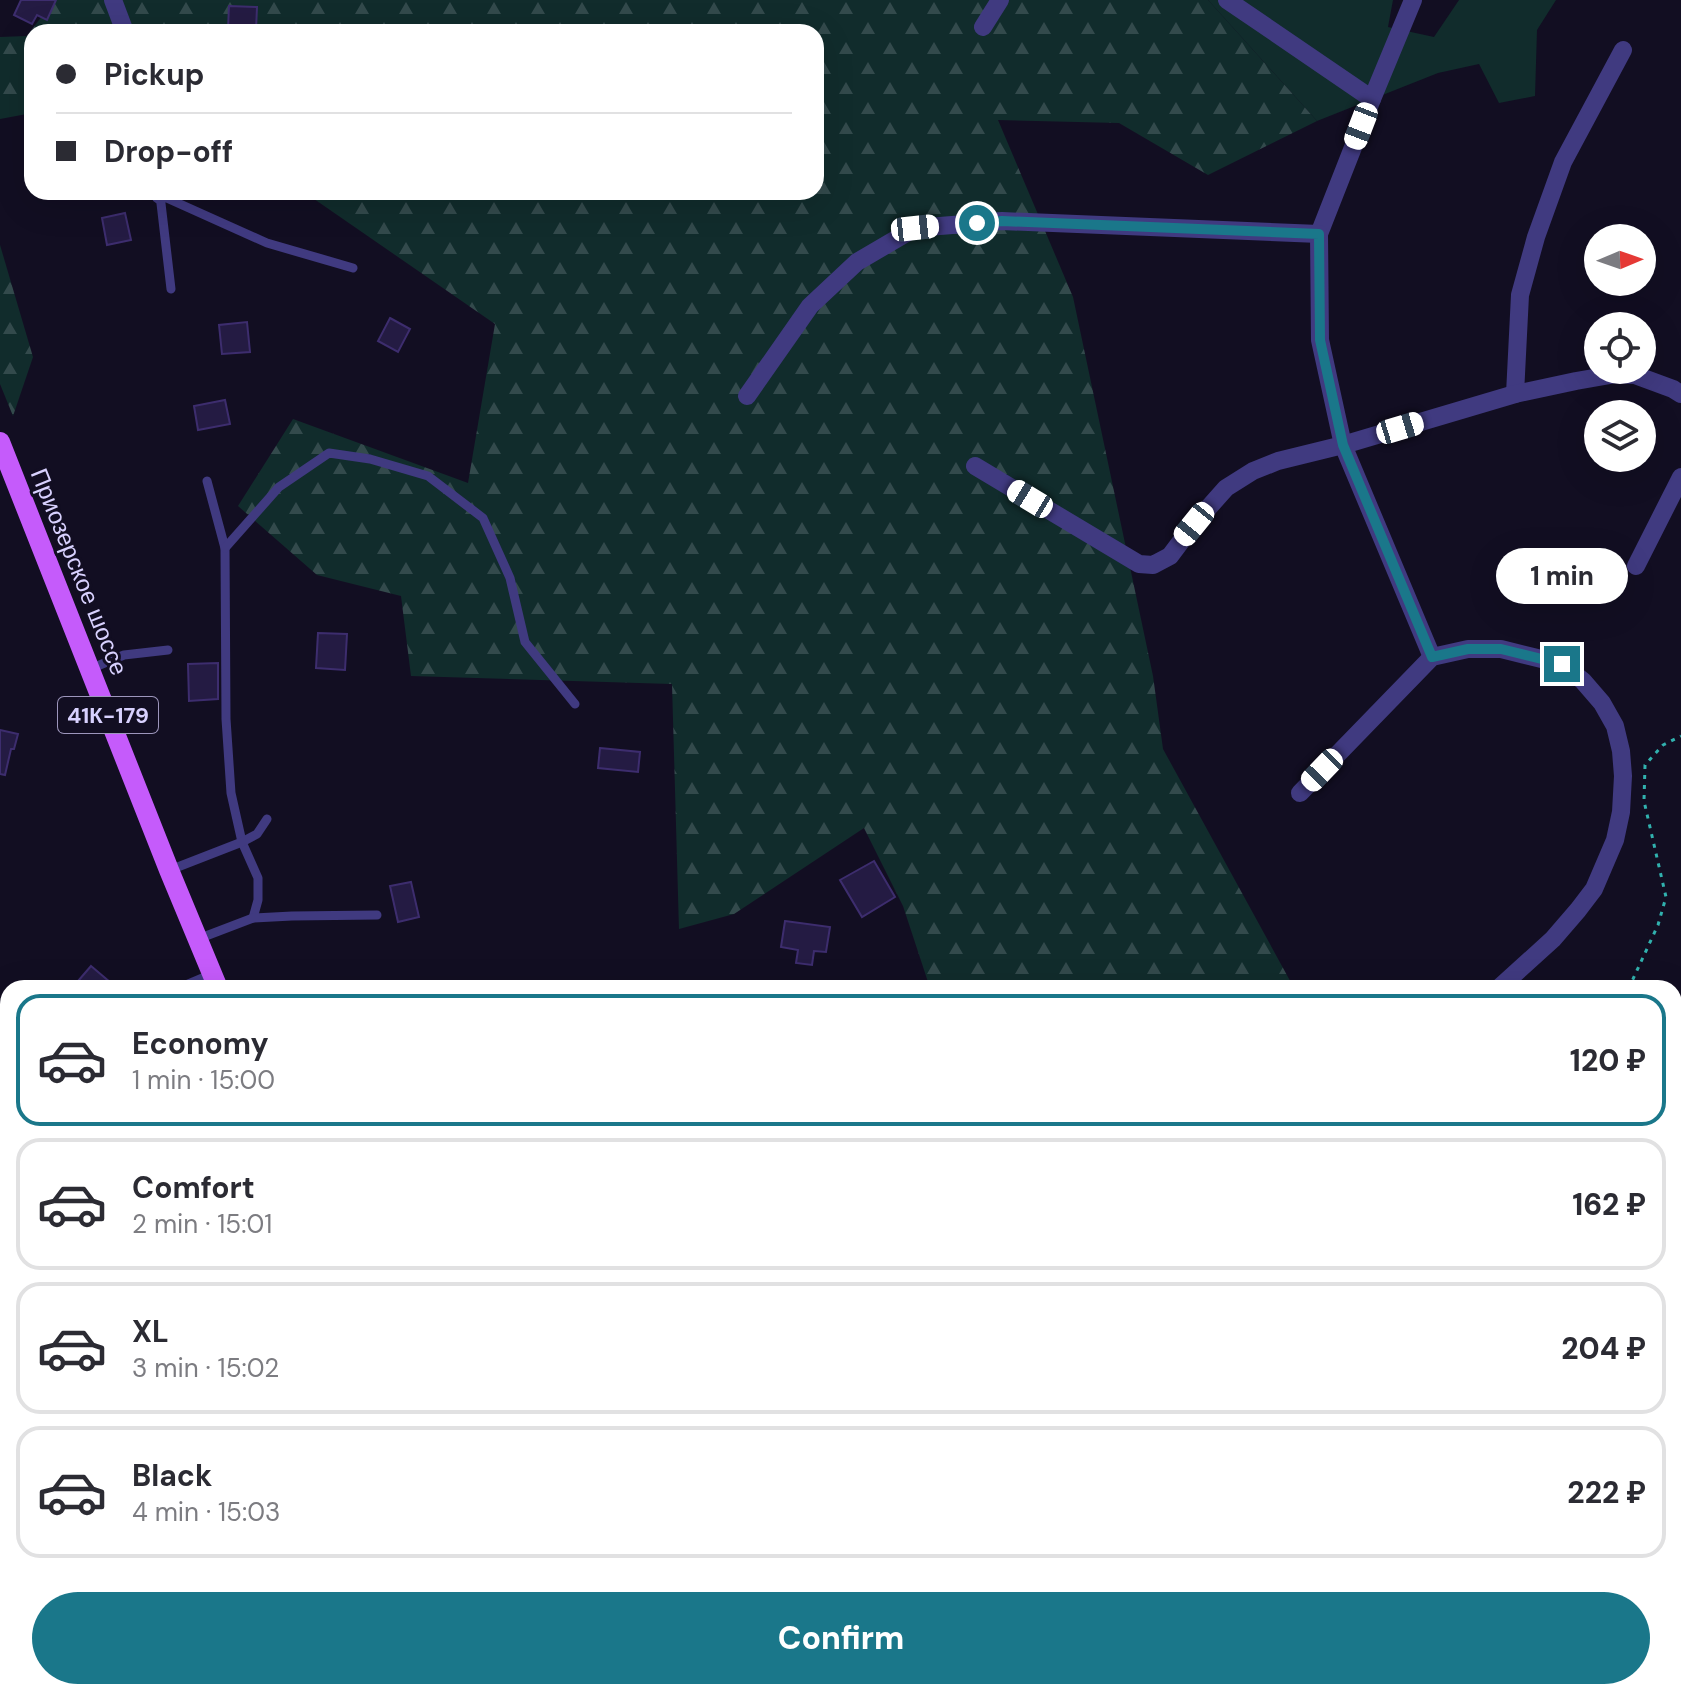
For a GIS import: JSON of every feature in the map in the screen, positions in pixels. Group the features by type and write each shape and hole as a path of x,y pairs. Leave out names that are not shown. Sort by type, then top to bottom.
{"main road":[{"name":"Приозерское шоссе","path":"0,442 215,980"}],"street":[{"path":"114,0 122,24"},
{"path":"983,27 1000,0"},
{"path":"1227,0 1372,99"},
{"path":"1413,0 1319,234 1320,340 1343,445 1432,657"},
{"path":"1515,394 1520,295 1536,237 1563,162 1623,50"},
{"path":"747,396 810,306 857,262 915,228 1002,221 1319,234"},
{"path":"975,466 1139,564 1153,565 1170,556 1226,488 1253,471 1278,461 1515,394 1616,374 1635,375 1681,394"},
{"path":"1636,566 1681,477"},
{"path":"1300,793 1432,657 1468,649 1501,649 1562,664 1583,681 1602,703 1615,726 1621,751 1621,812 1615,840 1598,881 1578,910 1553,939 1508,980"}],"lane":[{"path":"161,200 171,289"},
{"path":"173,200 267,243 353,268"},
{"path":"225,548 279,487 329,453 370,459 428,476 483,518 510,578 525,642 575,704"},
{"path":"207,481 225,548 226,719 231,793 242,842 258,878 258,900 253,918"},
{"path":"90,669 124,655 168,650"},
{"path":"169,870 242,842 257,834 267,819"},
{"path":"198,939 253,918 377,915"}],"path":[{"path":"1632,980 1658,925 1666,897 1644,801 1645,765 1663,745 1681,736"}],"green space":[{"path":"54,0 1208,0 1317,121 1208,175 1119,123 998,120 1073,297 1153,676 1163,749 1290,980 927,980 903,906 864,828 734,914 679,929 672,684 411,676 401,596 317,575 238,506 293,419 468,483 495,324 316,200 824,200 824,24 36,24"},
{"path":"1208,0 1393,0 1388,27 1434,37 1459,0 1556,0 1537,30 1535,96 1499,103 1479,64 1438,73 1317,121"},
{"path":"24,36 24,114 0,119 0,37"},
{"path":"0,245 33,357 13,416 0,384"}],"building":[{"path":"21,0 56,0 47,20 37,15 32,24 14,15"},
{"path":"229,6 257,7 256,24 228,24"},
{"path":"125,213 131,240 107,245 102,218"},
{"path":"390,318 410,329 398,352 378,341"},
{"path":"247,322 250,352 222,354 219,325"},
{"path":"225,400 230,424 198,430 194,406"},
{"path":"318,633 347,634 345,670 316,668"},
{"path":"218,663 218,699 189,701 188,664"},
{"path":"0,730 18,734 5,775 0,774"},
{"path":"600,748 640,752 638,772 598,768"},
{"path":"874,861 895,897 862,917 840,880"},
{"path":"411,882 419,917 398,922 390,886"},
{"path":"785,921 830,927 826,952 814,951 812,965 796,963 798,950 781,947"},
{"path":"91,966 108,980 79,980"}],"route":[{"path":"977,223 1002,221 1319,234 1320,340 1343,445 1432,657 1468,649 1501,649 1562,664"}]}
